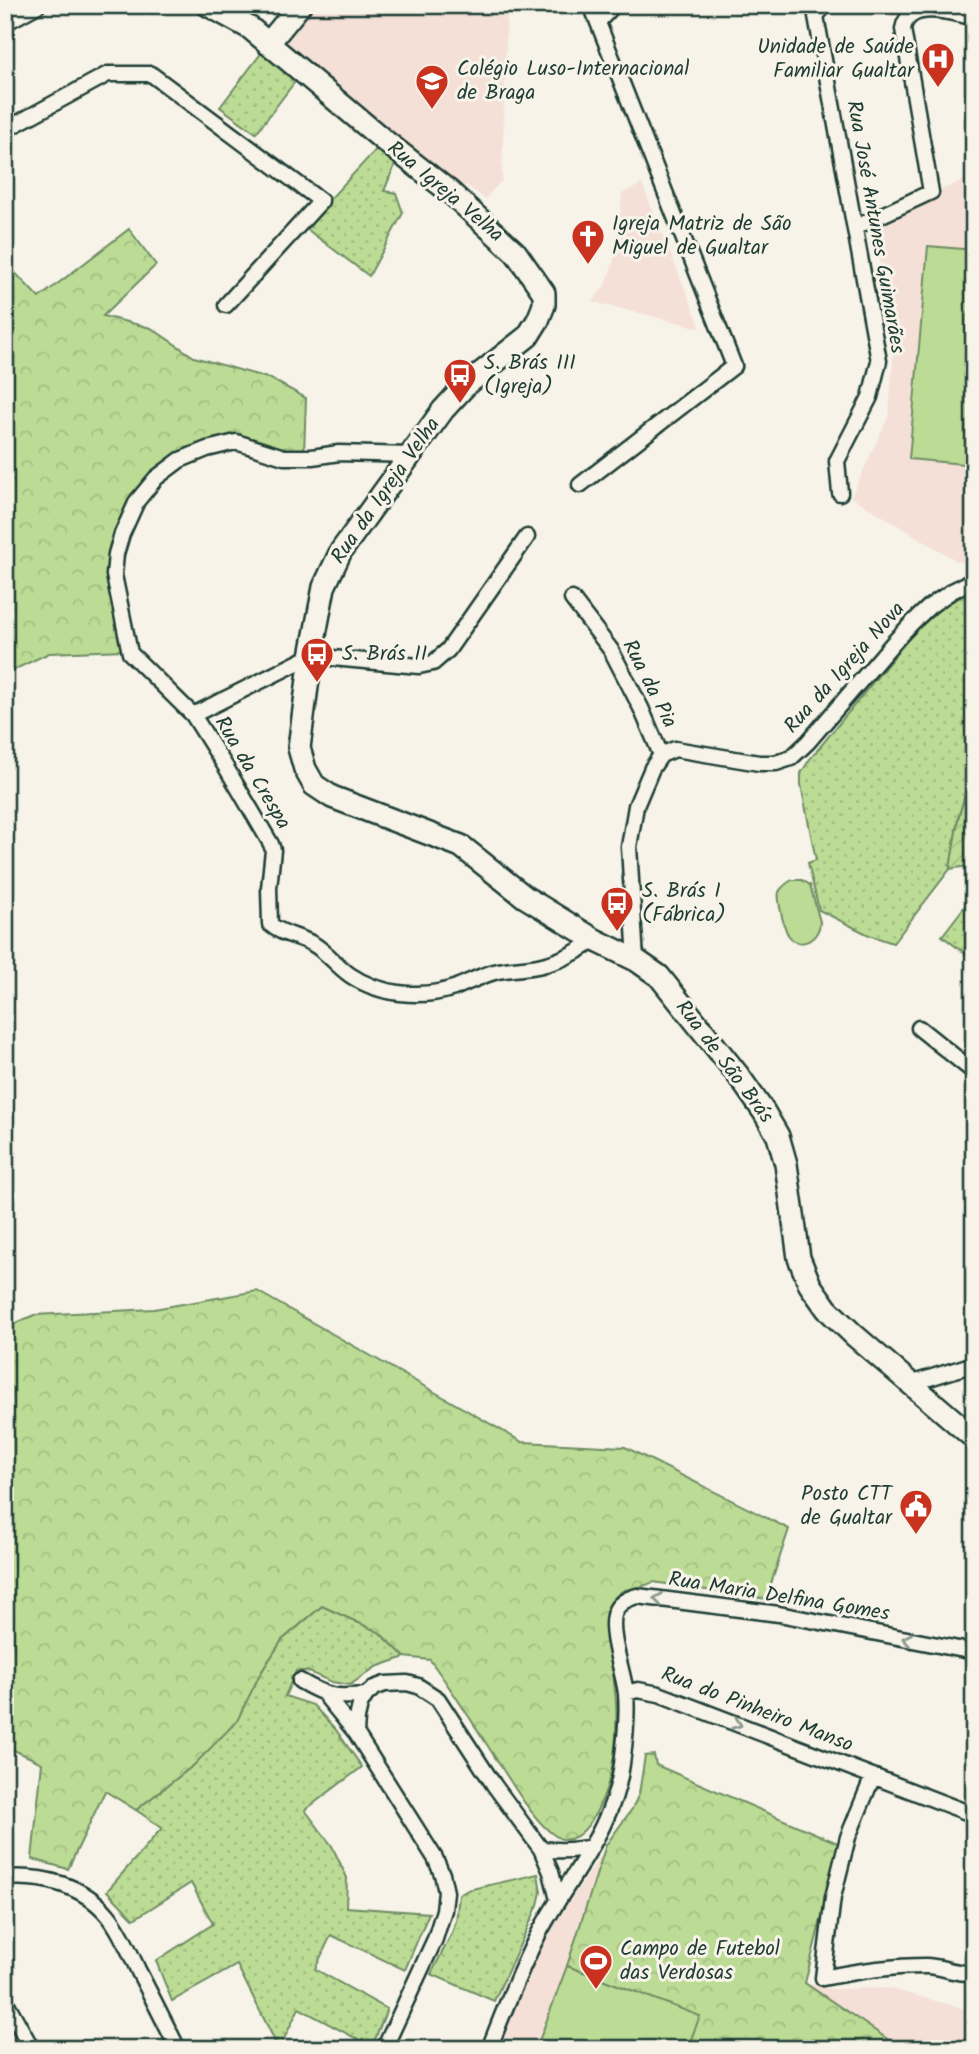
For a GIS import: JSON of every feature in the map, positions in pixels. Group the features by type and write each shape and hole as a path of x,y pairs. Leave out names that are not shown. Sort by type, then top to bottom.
{"street":[{"path":"5,23 38,5"},
{"name":"Rua Igreja Velha","path":"208,5 250,28 450,192 516,253 544,293 544,304 538,320 528,335 466,385 443,410"},
{"path":"268,44 300,5"},
{"path":"580,485 734,366 591,5"},
{"path":"598,22 614,5"},
{"name":"Rua José Antunes Guimarães","path":"825,5 816,16 880,361 870,397 837,461 840,493"},
{"path":"856,228 931,192 903,29 904,21 915,9 927,6 974,18"},
{"path":"5,130 108,74 151,74 321,201 226,305"},
{"name":"Rua da Igreja Velha","path":"443,410 341,551 324,587 311,656 299,748 305,769 314,785 332,797 461,846 525,897 595,940 636,960"},
{"path":"192,715 130,653 114,575 122,534 137,501 156,478 180,460 207,449 236,442 284,457 339,453 410,455"},
{"path":"311,656 419,666 433,663 447,650 527,537"},
{"name":"Rua da Igreja Nova","path":"661,755 676,749 759,763 776,763 791,758 808,742 893,643 929,607 951,591 974,580"},
{"name":"Rua da Pia","path":"572,599 611,650 641,708 661,755 652,768 636,806 629,847 636,960"},
{"name":"Rua da Crespa","path":"311,656 192,715 271,844 270,924 277,931 292,934 315,945 352,976 380,988 424,995 451,989 494,972 544,965 578,952 595,940"},
{"name":"Rua de São Brás","path":"636,960 659,976 744,1084 778,1136 786,1164 799,1258 810,1285 827,1309 974,1438"},
{"path":"919,1028 974,1072"},
{"path":"910,1384 974,1364"},
{"name":"Rua Maria Delfina Gomes","path":"489,2049 537,1936 591,1847 610,1812 618,1788 626,1693 615,1642 614,1616 618,1606 627,1599 638,1596 779,1614 974,1652"},
{"path":"300,1681 325,1695 356,1733 435,1858 446,1892 444,1910 435,1939 384,2049"},
{"path":"356,1733 357,1717 366,1695 374,1689 396,1683 418,1686 438,1699 494,1785 541,1849 551,1872 558,1900"},
{"name":"Rua do Pinheiro Manso","path":"626,1693 638,1690 659,1694 974,1815"},
{"path":"325,1695 366,1695"},
{"name":"Rua do Pinheiro Manso","path":"873,1776 848,1838 833,1897 823,1978 904,1967 930,1966 967,1974 974,1972"},
{"path":"541,1849 568,1851 591,1847"},
{"path":"5,1878 30,1877 73,1888 108,1916 178,2049"},
{"path":"5,2000 32,2049"}],"shaded area":[{"name":"Colégio Luso-Internacional de Braga","path":"309,5 507,5 502,180 485,199 466,185 460,194 276,43"},
{"path":"974,172 974,560 960,563 851,497 889,415 894,344 874,223 954,185"},
{"path":"642,184 701,328 593,302 607,282 617,250 622,194"},
{"path":"654,1755 656,1765 840,1844 805,1983 831,1989 887,1988 974,2011 974,2049 497,2049 545,1938 632,1809 639,1794 645,1756"}],"green space":[{"path":"263,51 297,79 256,133 220,107"},
{"path":"381,144 398,157 384,191 396,193 403,213 369,276 304,227"},
{"path":"129,229 156,265 103,316 151,328 194,357 271,379 306,398 304,454 274,450 232,436 177,456 114,535 123,650 49,653 5,674 5,262 39,298"},
{"path":"928,246 974,250 974,465 909,459"},
{"path":"974,591 974,764 958,819 950,869 893,943 869,935 819,910 808,863 816,860 801,773 914,632 946,604"},
{"path":"974,764 974,865 950,869 958,819"},
{"path":"792,880 802,880 810,885 820,922 817,933 809,941 794,940 785,927 779,892"},
{"path":"971,898 974,900 974,960 942,936"},
{"path":"257,1291 522,1442 625,1447 789,1529 766,1599 653,1582 623,1591 615,1598 611,1606 609,1632 616,1718 613,1764 598,1808 588,1825 577,1836 562,1839 540,1823 430,1660 405,1657 379,1632 322,1606 282,1640 260,1674 237,1721 195,1764 136,1810 105,1791 68,1869 32,1859 42,1763 5,1746 5,1328 34,1315 154,1309"},
{"path":"322,1606 379,1632 405,1657 376,1667 350,1685 332,1682 307,1671 296,1671 285,1696 313,1705 336,1730 362,1767 305,1810 332,1846 347,1878 346,1907 429,1913 405,1970 331,1935 315,1969 387,2009 372,2047 299,2008 280,2047 282,2049 269,2049 275,2041 237,1965 172,2001 156,1961 213,1924 191,1883 134,1919 107,1891 162,1828 136,1810 195,1764 282,1640"},
{"path":"654,1755 656,1765 840,1844 805,1983 889,2040 890,2049 687,2049 699,2016 567,1966 606,1845 632,1809 639,1794 645,1756"},
{"path":"538,1874 541,1892 538,1905 494,2001 431,1974 452,1933 459,1895 468,1890"},
{"name":"Campo de Futebol das Verdosas","path":"567,1966 700,2016 687,2049 536,2049"}],"place":[{"name":"Unidade de Saúde Familiar Gualtar","path":"938,89"},
{"name":"Colégio Luso-Internacional de Braga","path":"432,111"},
{"name":"Igreja Matriz de São Miguel de Gualtar","path":"588,266"},
{"name":"S. Brás III (Igreja)","path":"460,405"},
{"name":"S. Brás II","path":"317,684"},
{"name":"S. Brás I (Fábrica)","path":"617,933"},
{"name":"Posto CTT de Gualtar","path":"916,1536"},
{"name":"Campo de Futebol das Verdosas","path":"596,1991"}]}
